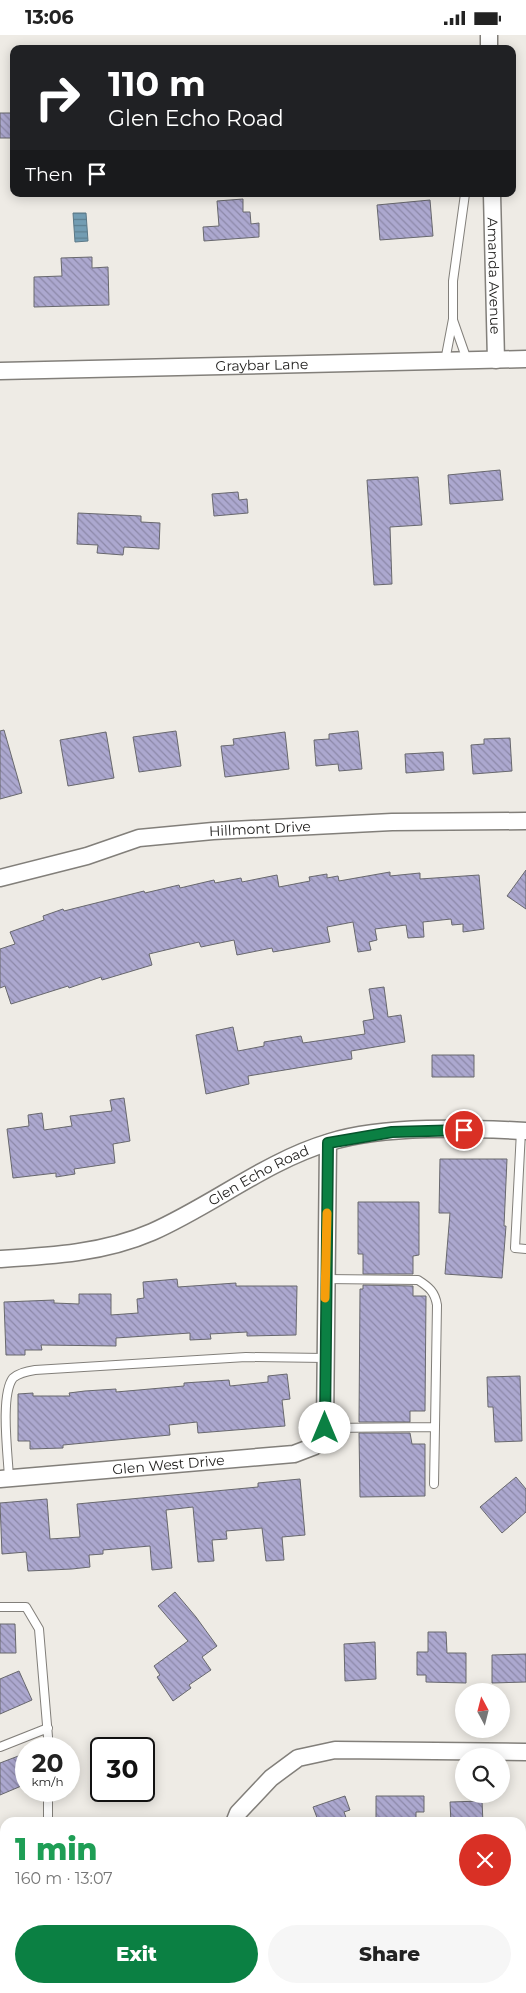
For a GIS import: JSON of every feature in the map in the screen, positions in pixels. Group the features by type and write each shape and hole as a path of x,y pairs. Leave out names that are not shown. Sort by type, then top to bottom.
{"street":[{"name":"Amanda Avenue","path":"492,197 496,360"},
{"name":"Graybar Lane","path":"0,371 526,359"},
{"name":"Hillmont Drive","path":"0,878 87,856 139,838 213,831 392,822 526,821"},
{"name":"Glen Echo Road","path":"0,1259 75,1253 141,1235 175,1221 292,1156 328,1143 392,1132 483,1129 524,1131"},
{"path":"325,1428 328,1143"},
{"name":"Glen West Drive","path":"5,1478 294,1454 315,1446 325,1428"},
{"path":"236,1817 238,1813 271,1779 298,1758 335,1750 526,1752"}],"lane":[{"path":"445,361 453,319 453,281 465,197"},
{"path":"453,319 467,360"},
{"path":"524,1131 515,1248 526,1249"},
{"path":"326,1279 418,1280 427,1286 435,1296 434,1484"},
{"path":"5,1478 6,1394 13,1379 20,1373 35,1370 154,1361 246,1357 325,1358"},
{"path":"325,1428 434,1427"},
{"path":"0,1607 26,1607 39,1629 48,1737"},
{"path":"0,1747 48,1728"},
{"path":"48,1802 48,1817"}],"water":[{"path":"73,213 86,213 88,241 75,242"}],"building":[{"path":"0,113 10,113 10,138 0,138"},
{"path":"243,199 243,212 250,212 251,224 259,223 259,237 204,241 203,227 219,226 217,201"},
{"path":"430,200 433,236 380,240 377,205"},
{"path":"92,257 92,268 108,267 109,305 34,307 34,277 62,276 61,258"},
{"path":"500,470 503,500 450,504 448,475"},
{"path":"418,477 422,525 390,527 392,584 374,585 367,480"},
{"path":"238,492 239,500 247,499 248,513 214,516 212,494"},
{"path":"78,513 141,516 141,522 160,523 159,549 124,547 123,555 97,553 98,545 77,544"},
{"path":"4,730 22,793 0,799 0,731"},
{"path":"176,731 181,766 139,772 133,737"},
{"path":"358,731 362,769 339,771 338,764 316,766 314,740 329,739 329,734"},
{"path":"106,732 114,778 68,786 60,740"},
{"path":"285,732 289,769 225,777 221,746 234,745 233,739"},
{"path":"510,738 512,771 473,774 471,745 484,744 484,739"},
{"path":"443,752 444,770 406,773 405,754"},
{"path":"526,870 526,909 507,896"},
{"path":"390,872 390,876 420,873 420,879 479,875 484,929 463,932 463,924 452,925 451,919 423,922 424,937 408,938 406,925 375,929 377,940 369,942 371,950 358,952 353,922 327,927 330,942 273,952 272,948 237,955 234,940 201,947 199,942 149,954 152,965 102,980 101,977 69,988 68,986 11,1004 5,986 0,988 0,949 15,944 10,932 44,920 43,916 63,909 64,911 144,891 145,893 179,885 180,888 214,880 215,883 241,878 242,882 277,875 279,887 310,881 309,877 327,874 327,878 338,876 339,881"},
{"path":"384,987 388,1017 401,1015 405,1042 351,1051 352,1059 248,1076 249,1084 206,1094 196,1035 233,1027 238,1051 264,1046 264,1042 301,1036 303,1043 365,1034 363,1021 374,1019 369,989"},
{"path":"432,1055 474,1055 474,1077 432,1077"},
{"path":"124,1098 130,1141 113,1144 115,1163 74,1169 75,1174 56,1177 56,1173 13,1178 7,1129 29,1126 28,1115 42,1113 44,1130 72,1126 70,1116 112,1111 110,1100"},
{"path":"440,1159 507,1159 504,1226 506,1226 502,1278 445,1274 450,1213 439,1213"},
{"path":"358,1202 419,1202 419,1255 413,1256 413,1274 363,1274 363,1254 358,1254"},
{"path":"177,1279 178,1287 236,1283 236,1286 297,1286 296,1335 247,1336 247,1332 210,1334 211,1339 190,1340 190,1333 116,1338 116,1346 41,1345 42,1350 25,1350 25,1355 6,1355 4,1302 54,1300 54,1303 79,1304 79,1294 111,1294 111,1315 138,1313 137,1299 144,1298 143,1282"},
{"path":"363,1285 413,1286 413,1296 426,1296 425,1411 410,1411 410,1422 359,1422 360,1289 363,1289"},
{"path":"287,1374 290,1399 282,1400 285,1426 198,1433 197,1422 169,1425 170,1435 63,1445 63,1448 30,1449 30,1441 18,1441 18,1394 33,1393 33,1396 70,1396 69,1393 85,1391 116,1389 116,1392 184,1386 184,1383 229,1380 230,1386 268,1382 268,1376"},
{"path":"520,1376 522,1441 495,1442 493,1407 488,1407 487,1377"},
{"path":"359,1433 410,1433 412,1444 425,1444 425,1496 360,1497"},
{"path":"516,1477 526,1489 526,1512 502,1533 480,1507"},
{"path":"300,1479 305,1535 282,1537 284,1560 266,1561 262,1528 226,1531 227,1539 212,1540 214,1561 198,1562 193,1507 166,1510 172,1568 152,1570 150,1546 103,1550 103,1554 89,1555 90,1567 72,1569 28,1571 26,1552 2,1554 0,1503 47,1499 50,1539 80,1537 77,1504 258,1487 258,1483"},
{"path":"175,1592 217,1646 202,1657 211,1670 189,1685 191,1688 173,1701 157,1677 160,1675 154,1666 188,1641 158,1606"},
{"path":"0,1624 15,1624 16,1653 0,1653"},
{"path":"428,1632 446,1632 447,1653 466,1653 466,1683 426,1682 426,1675 417,1675 417,1652 428,1652"},
{"path":"375,1642 376,1679 345,1681 344,1644"},
{"path":"526,1654 526,1682 492,1683 492,1655"},
{"path":"19,1671 32,1700 0,1714 0,1679"},
{"path":"15,1757 15,1789 0,1795 0,1763"},
{"path":"345,1796 350,1810 344,1812 346,1817 317,1817 313,1807"},
{"path":"376,1796 424,1796 424,1812 416,1812 416,1817 376,1817"},
{"path":"450,1802 482,1803 483,1817 451,1817"}],"slow traffic":[{"path":"325,1298 327,1213"}],"route":[{"path":"325,1428 328,1143 341,1139 392,1132 464,1130"}]}
